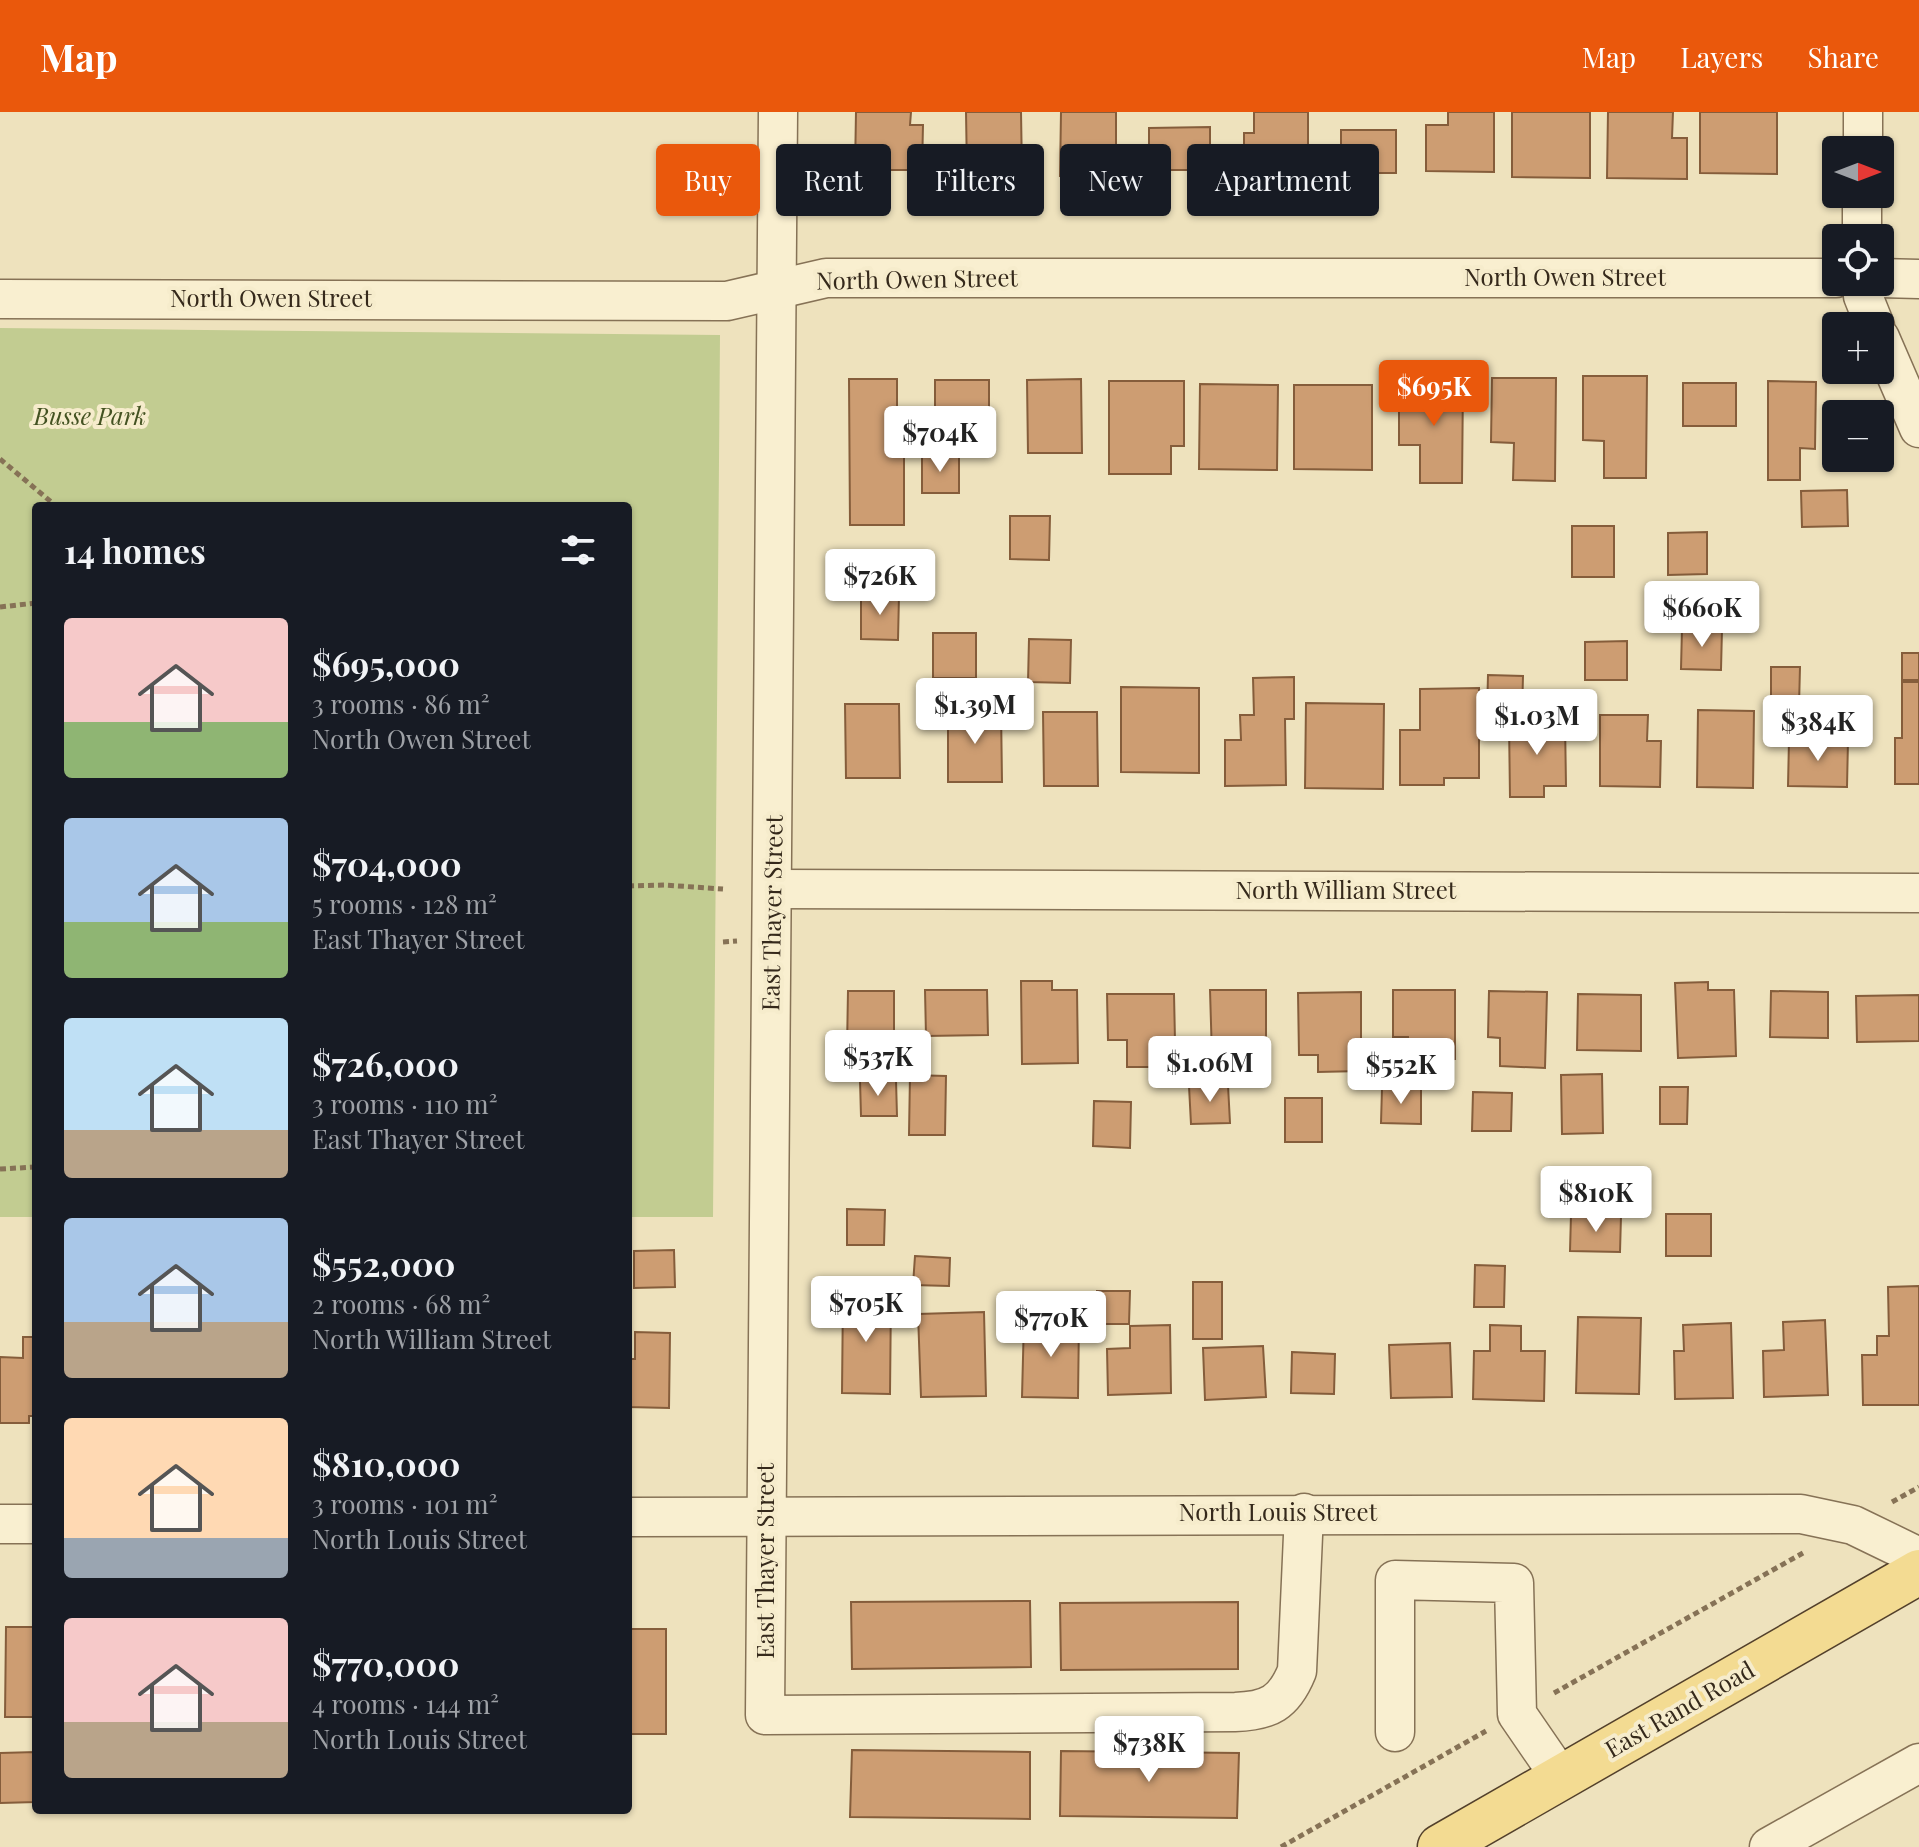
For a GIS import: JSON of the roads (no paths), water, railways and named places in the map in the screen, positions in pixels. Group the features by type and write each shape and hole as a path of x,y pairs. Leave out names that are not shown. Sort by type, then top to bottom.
{"main road":[{"name":"East Rand Road","path":"1440,1847 1488,1836 1561,1778 1919,1572"}],"street":[{"name":"East Thayer Street","path":"778,112 765,1715 1235,1712 1269,1707 1285,1693 1297,1671 1304,1513"},
{"path":"1863,112 1863,136"},
{"name":"North Owen Street","path":"0,299 727,301 826,278 1822,278"},
{"path":"1894,278 1919,279"},
{"path":"1894,370 1919,428"},
{"name":"North William Street","path":"774,889 1919,893"},
{"name":"North Louis Street","path":"632,1517 1801,1514 1853,1525 1919,1557"},
{"path":"0,1524 32,1524"},
{"path":"1395,1732 1395,1580 1514,1583 1517,1714 1561,1778"},
{"path":"1769,1847 1919,1763"}],"park label":[{"name":"Busse Park","path":"90,417"}]}
